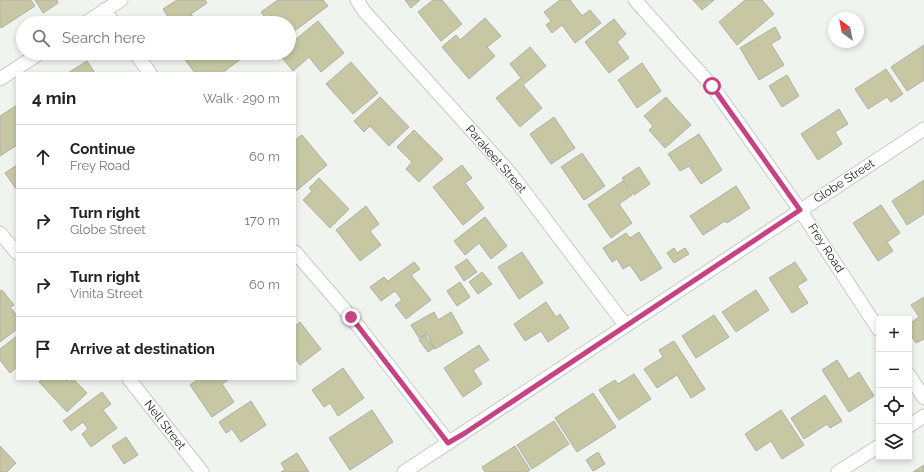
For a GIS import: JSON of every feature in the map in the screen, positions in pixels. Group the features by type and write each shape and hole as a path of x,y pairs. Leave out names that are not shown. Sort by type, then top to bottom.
{"street":[{"path":"95,16 121,0"},
{"name":"Parakeet Street","path":"357,0 364,11 511,174 626,326"},
{"name":"Frey Road","path":"635,0 712,86 800,210 876,325"},
{"path":"104,10 109,16"},
{"path":"0,79 29,60"},
{"path":"140,60 149,72"},
{"name":"Globe Street","path":"404,472 924,129"},
{"path":"0,233 16,252"},
{"path":"296,253 351,317 448,443"},
{"name":"Nell Street","path":"130,380 202,472"},
{"path":"912,380 924,398"},
{"path":"912,424 924,416"},
{"path":"838,472 876,448"}],"building":[{"path":"0,0 31,0 35,6 20,16 16,16 16,18 1,28"},
{"path":"35,0 57,0 58,3 43,13"},
{"path":"177,0 205,0 207,3 191,14 192,16 168,16 163,9"},
{"path":"278,0 323,0 328,6 296,30 296,16 264,16 261,12"},
{"path":"405,0 420,0 411,8"},
{"path":"433,0 442,0 462,24 441,41 418,12"},
{"path":"560,0 570,0 582,16 590,10 601,23 575,43 562,25 552,33 546,25 551,21 544,12"},
{"path":"693,0 714,0 702,10"},
{"path":"745,0 762,0 774,14 737,45 719,22"},
{"path":"485,18 501,36 487,47 495,56 469,79 442,47 456,35 460,40"},
{"path":"614,19 626,34 617,42 629,58 609,73 585,42"},
{"path":"318,21 344,53 321,72 309,57 293,71 284,60 296,60 296,39"},
{"path":"775,27 781,38 771,44 784,65 759,80 740,48"},
{"path":"924,45 924,80 907,91 891,67"},
{"path":"530,47 546,66 523,85 542,108 520,127 496,98 521,78 510,64"},
{"path":"185,60 240,60 223,72 194,72"},
{"path":"87,61 94,72 70,72"},
{"path":"351,62 378,93 353,114 326,84"},
{"path":"642,63 661,91 637,108 618,80"},
{"path":"886,69 903,94 891,102 887,97 868,109 855,89"},
{"path":"787,75 799,96 782,107 769,86"},
{"path":"380,97 409,127 389,146 370,126 364,132 354,121"},
{"path":"666,97 691,125 665,148 649,130 653,126 644,116"},
{"path":"16,106 16,146 0,156 0,116"},
{"path":"839,109 848,124 835,132 842,144 818,160 801,134"},
{"path":"554,117 575,148 551,164 530,134"},
{"path":"414,130 443,159 419,182 406,169 412,162 397,147"},
{"path":"699,134 722,170 701,184 689,166 680,171 668,154"},
{"path":"302,135 327,165 296,191 296,139"},
{"path":"582,153 605,186 584,200 561,167"},
{"path":"462,165 472,178 465,183 484,208 463,225 433,187"},
{"path":"16,166 16,189 5,173"},
{"path":"639,167 650,184 634,195 622,178"},
{"path":"319,178 349,209 330,228 303,200 312,191 309,188"},
{"path":"924,180 924,214 907,225 892,201"},
{"path":"623,181 632,195 619,204 632,223 611,238 588,205"},
{"path":"736,186 750,208 727,223 725,221 703,235 690,216"},
{"path":"881,205 900,233 887,242 893,251 878,261 853,223"},
{"path":"366,206 379,224 370,231 381,245 360,261 336,230"},
{"path":"485,217 507,246 491,259 479,243 465,255 454,241"},
{"path":"639,232 662,268 641,281 630,265 623,269 617,259 612,262 603,248 626,233 630,238"},
{"path":"674,248 677,253 685,248 689,254 674,263 667,253"},
{"path":"522,252 543,283 519,299 498,267"},
{"path":"467,259 477,272 464,281 455,267"},
{"path":"414,262 420,269 411,275 431,300 406,319 395,305 402,300 395,291 381,301 370,287 384,277 388,281"},
{"path":"795,262 807,280 797,286 808,303 792,313 769,278"},
{"path":"482,272 492,284 478,294 469,282"},
{"path":"460,282 470,297 457,306 447,291"},
{"path":"2,290 14,305 10,307 16,315 16,330 0,342 0,291"},
{"path":"756,290 769,310 736,332 722,312"},
{"path":"924,297 924,339 916,343 912,337 912,322 919,317 911,305"},
{"path":"546,302 556,317 560,314 569,328 548,342 541,331 525,341 514,324"},
{"path":"434,312 438,320 451,312 463,333 435,349 427,334 419,338 411,325"},
{"path":"714,315 729,337 696,358 682,336"},
{"path":"300,322 321,349 300,365 296,359 296,325"},
{"path":"425,335 434,348 428,352 419,340"},
{"path":"16,337 16,368 10,373 0,360 0,349"},
{"path":"674,341 705,389 691,398 677,375 657,388 644,369 663,357 659,350"},
{"path":"479,345 489,360 473,370 482,384 463,397 444,368"},
{"path":"837,360 849,379 859,372 874,396 849,412 822,370"},
{"path":"343,368 364,398 338,416 330,403 324,407 312,390"},
{"path":"634,374 651,399 619,420 599,390 615,380 618,384"},
{"path":"41,380 68,380 69,382 74,380 87,393 67,412 39,382"},
{"path":"198,380 228,380 222,384 234,402 212,417 190,385"},
{"path":"102,392 111,404 103,410 117,428 91,447 82,434 88,429 83,422 71,431 63,421"},
{"path":"593,393 616,427 577,452 555,418"},
{"path":"825,395 842,421 830,428 827,424 804,439 791,418"},
{"path":"251,401 266,425 241,442 232,429 226,433 219,422"},
{"path":"372,410 393,442 350,470 329,438"},
{"path":"781,410 804,445 782,459 771,441 756,451 745,434"},
{"path":"554,421 569,444 532,469 517,445"},
{"path":"126,437 138,455 124,464 112,446"},
{"path":"0,446 16,463 7,472 0,472"},
{"path":"515,446 530,470 527,472 485,472 482,467"},
{"path":"598,452 605,464 593,471 586,460"},
{"path":"297,453 309,472 281,472 285,470 281,463"},
{"path":"924,465 924,472 913,472"}],"route":[{"path":"351,317 448,443 465,433 800,210 712,86"}]}
